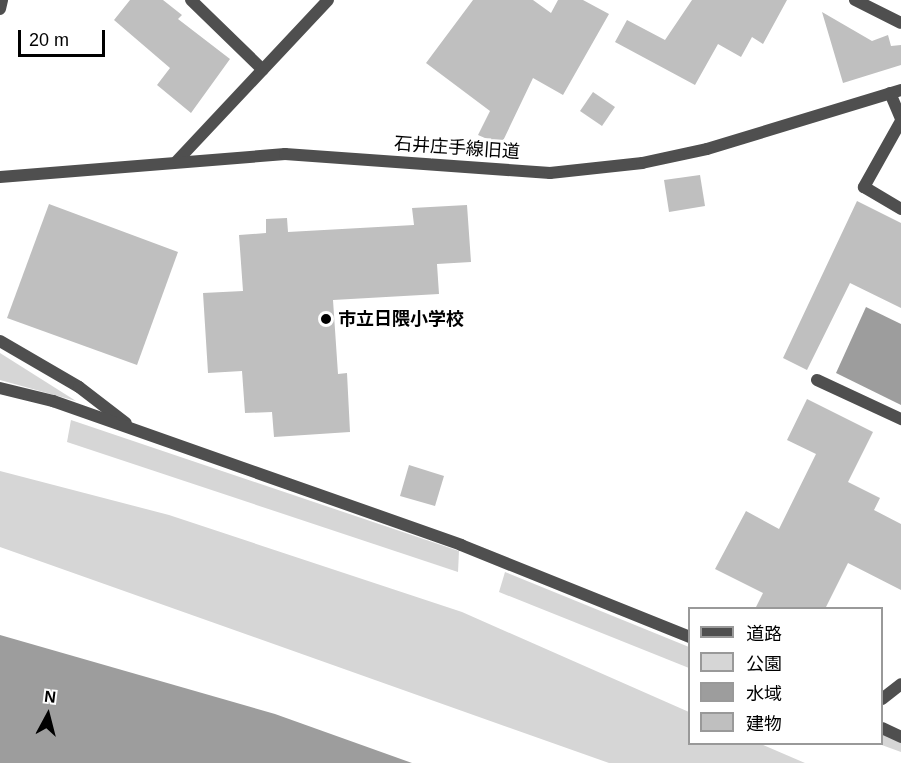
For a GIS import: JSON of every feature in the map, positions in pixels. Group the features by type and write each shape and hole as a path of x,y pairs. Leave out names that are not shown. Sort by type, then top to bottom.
{"street":[{"path":"0,9 2,0"},
{"path":"191,0 262,69"},
{"path":"176,162 328,0"},
{"path":"855,0 901,22"},
{"path":"896,92 901,120 864,187 901,209"},
{"name":"石井庄手線旧道","path":"0,177 285,154 550,173 642,163 707,149 896,92"},
{"path":"0,341 79,387 134,429"},
{"path":"817,380 901,419"},
{"path":"0,388 53,401 461,545 688,636"},
{"path":"883,698 901,684"},
{"path":"883,728 901,737"}],"green space":[{"path":"0,353 76,401 0,380"},
{"path":"71,420 459,551 458,572 67,442"},
{"path":"0,471 169,515 462,612 688,712 688,745 763,745 805,763 609,763 0,547"},
{"path":"505,572 688,647 688,668 499,592"},
{"path":"883,733 901,742 901,752 882,745"}],"water":[{"path":"866,307 901,324 901,405 836,373"},
{"path":"0,635 275,714 412,763 0,763"}],"building":[{"path":"130,0 163,0 182,15 178,19 230,59 191,113 157,85 170,68 114,20"},
{"path":"473,0 533,0 551,13 558,0 583,0 609,14 563,95 533,78 501,145 478,135 490,111 426,63"},
{"path":"692,0 787,0 763,44 752,37 741,57 718,44 695,85 615,42 627,20 665,40"},
{"path":"822,12 872,41 888,35 891,46 901,45 901,65 843,83"},
{"path":"593,92 615,107 602,126 580,111"},
{"path":"700,175 705,206 669,212 664,180"},
{"path":"857,201 901,223 901,308 850,283 807,370 783,358"},
{"path":"49,204 178,252 137,365 7,318"},
{"path":"467,205 471,262 437,264 439,294 333,300 338,374 347,373 350,432 274,437 272,412 245,413 242,371 208,373 203,293 243,291 239,235 266,233 266,219 287,218 288,232 414,225 412,208"},
{"path":"807,399 873,432 848,482 880,498 874,510 901,524 901,590 848,563 826,607 756,607 763,593 715,569 746,511 779,529 816,454 787,440"},
{"path":"409,465 444,476 435,506 400,496"}],"place":[{"name":"市立日隈小学校","path":"326,319"}]}
